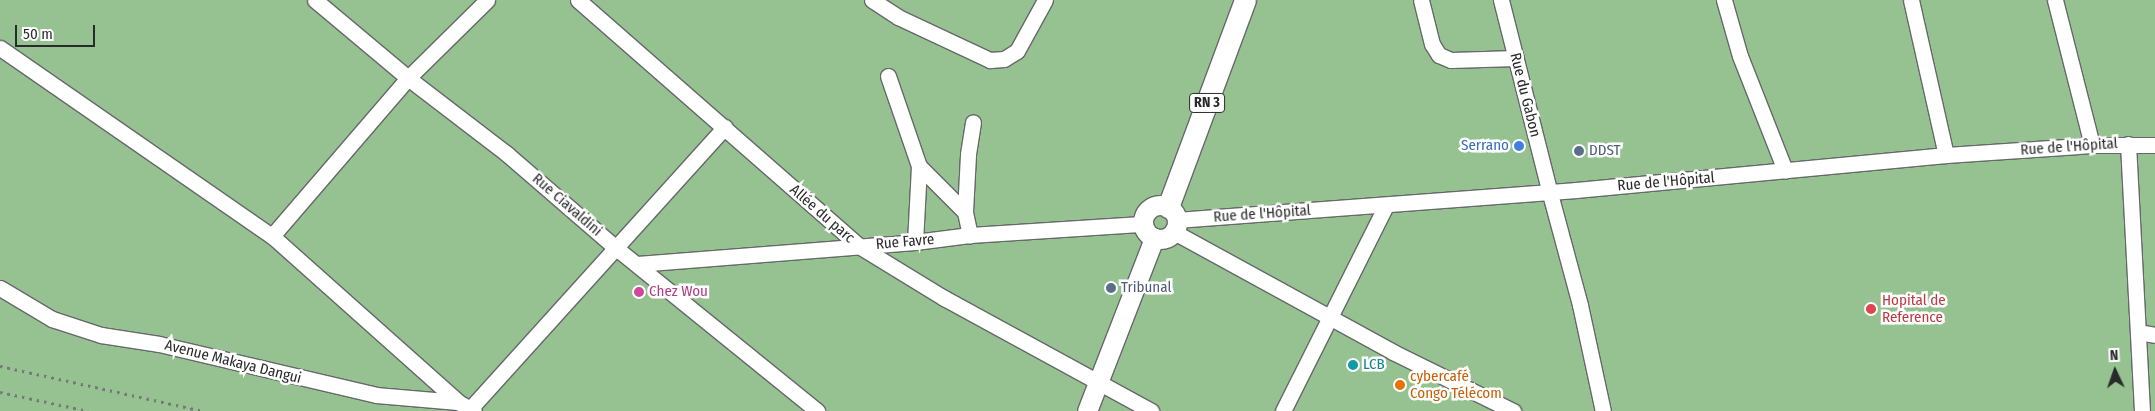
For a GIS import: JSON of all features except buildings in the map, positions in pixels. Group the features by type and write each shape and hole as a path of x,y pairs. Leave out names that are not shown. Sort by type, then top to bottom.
{"highway":[{"name":"RN 3","path":"1173,219 1245,0"}],"main road":[{"path":"1087,411 1148,231 1147,210 1153,206 1173,219 1165,238 1148,231"}],"street":[{"name":"Rue Ciavaldini","path":"315,0 408,78 507,154 616,248 817,411"},
{"path":"272,236 408,78 488,0"},
{"name":"Allée du parc","path":"578,0 859,246 944,298 1151,411"},
{"path":"872,0 898,17 990,60 1004,59 1017,50 1045,0"},
{"path":"1421,0 1432,44 1439,55 1451,60 1516,58"},
{"name":"Rue du Gabon","path":"1501,0 1580,305 1603,411"},
{"path":"1724,0 1740,56 1785,170"},
{"path":"1910,0 1946,156"},
{"path":"2055,0 2092,145"},
{"path":"0,48 272,236 467,407 725,128"},
{"path":"888,76 919,166 915,242"},
{"path":"970,235 965,212 968,154 973,122"},
{"path":"2128,144 2142,411"},
{"name":"Rue de l'Hôpital","path":"1173,219 1386,205 1549,190 1576,190 1946,156 2092,145 2155,145"},
{"path":"919,166 965,212"},
{"path":"1283,411 1386,205"},
{"path":"1173,219 1329,317 1393,352 1513,411"},
{"name":"Rue Favre","path":"637,264 915,242 970,235 1148,231"},
{"name":"Avenue Makaya Dangui","path":"0,288 52,319 101,334 159,344 376,395 467,407"},
{"path":"2138,332 2155,335"}],"green space":[{"path":"0,0 2155,0 2155,411 0,411"}],"railway":[{"path":"0,366 203,411"},
{"path":"0,392 88,411"}],"place":[{"name":"Serrano","path":"1519,146"},
{"name":"DDST","path":"1579,151"},
{"name":"Tribunal","path":"1111,288"},
{"name":"Chez Wou","path":"639,292"},
{"name":"Hopital de Reference","path":"1871,309"},
{"name":"LCB","path":"1353,365"},
{"name":"cybercafé Congo Télécom","path":"1400,385"}]}
